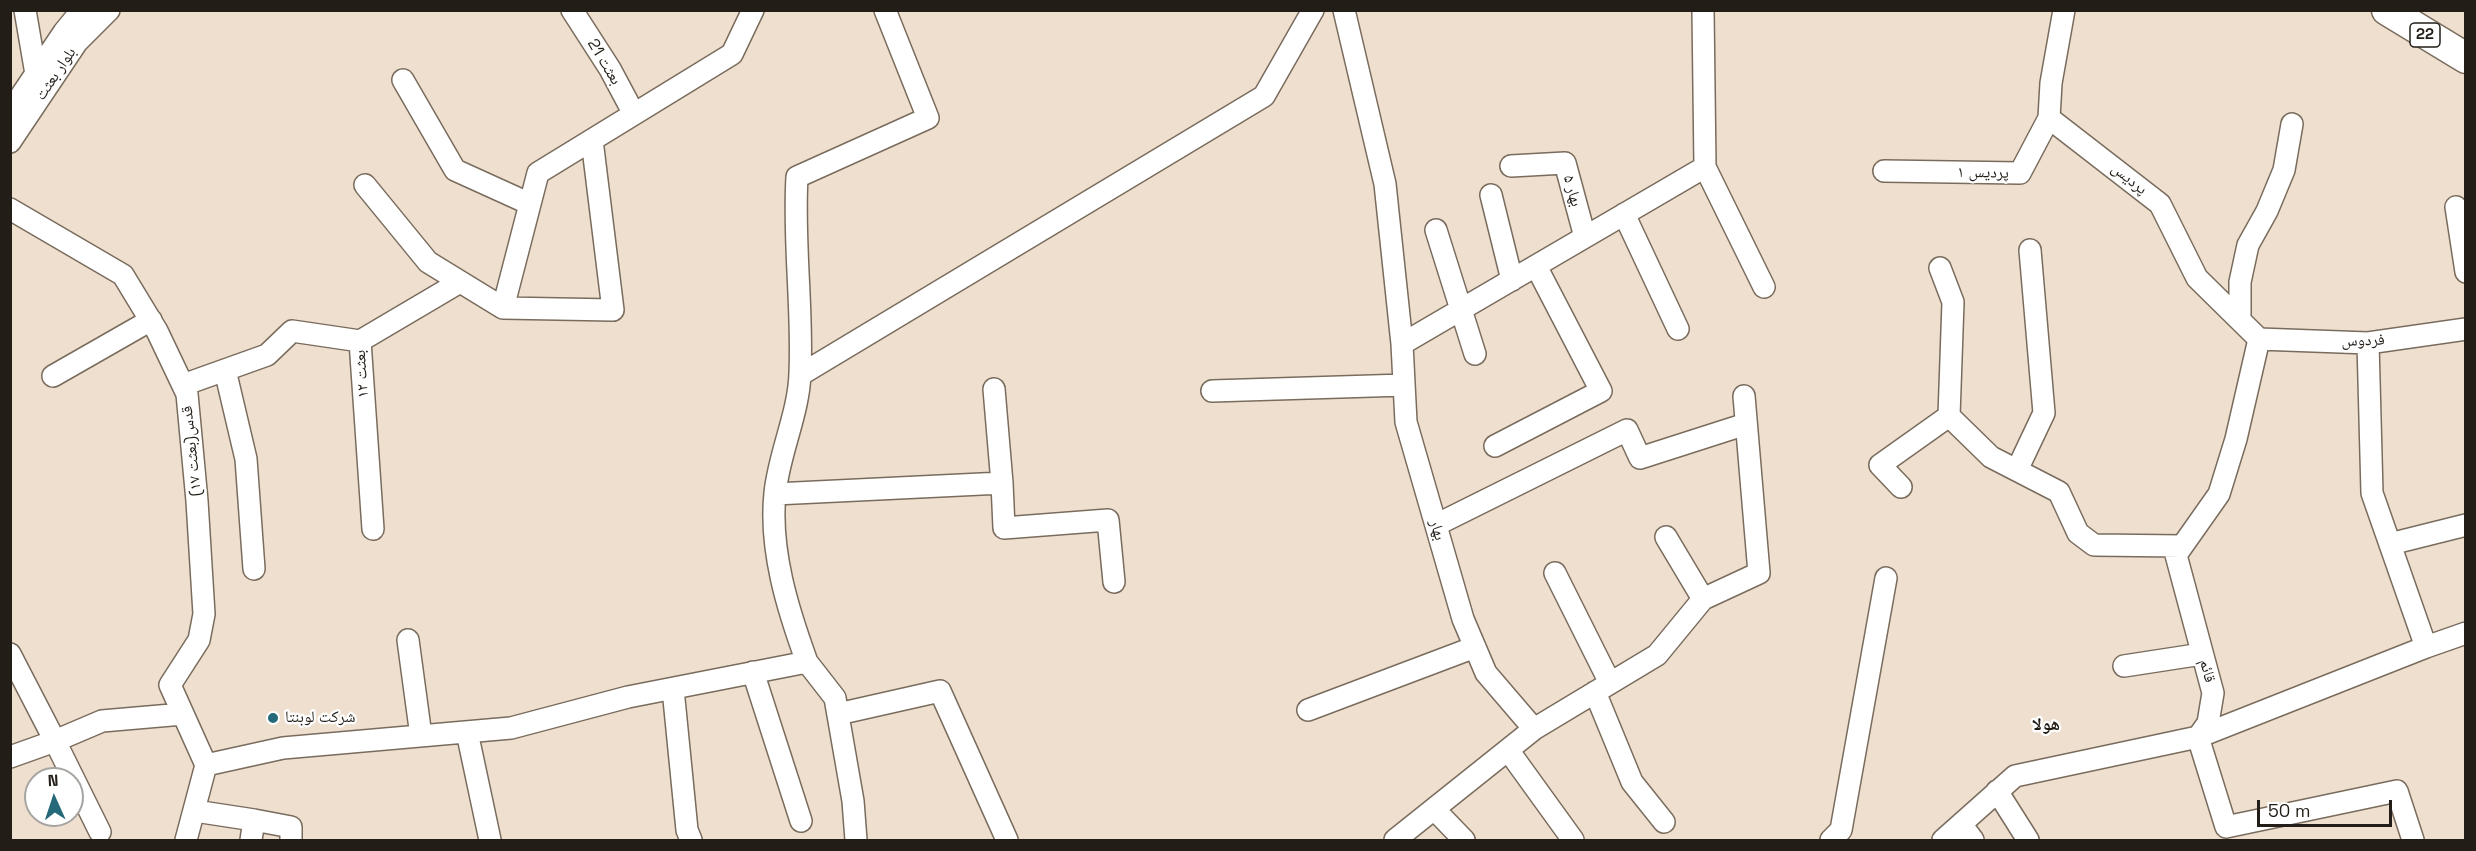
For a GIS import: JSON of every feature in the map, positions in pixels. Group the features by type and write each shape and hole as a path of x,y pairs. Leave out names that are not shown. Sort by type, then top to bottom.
{"highway":[{"name":"22","path":"2386,10 2466,58"}],"street":[{"path":"25,10 36,74"},
{"name":"بلوار بعثت","path":"10,112 82,10"},
{"name":"بلوار بعثت","path":"10,142 77,42 109,10"},
{"name":"بعثت 21","path":"572,10 610,69 634,114"},
{"path":"503,308 538,173 732,54 753,10"},
{"path":"856,840 853,801 835,698 807,663 787,609 777,543 775,494 800,375 795,212 797,177 928,118 885,10"},
{"path":"800,375 1264,96 1313,10"},
{"name":"بهار","path":"1344,10 1385,184 1402,344 1406,422 1462,619 1486,673 1534,729"},
{"path":"1703,10 1705,167 1764,287"},
{"path":"2049,118 2052,83 2064,10"},
{"path":"403,80 455,170 530,204"},
{"name":"پرديس ۱","path":"1884,171 2020,173 2049,118"},
{"name":"پرديس","path":"2049,118 2160,204 2197,278 2259,339"},
{"path":"2240,320 2240,282 2248,245 2267,211 2284,170 2292,124"},
{"path":"365,185 428,262 503,308 613,310 592,140"},
{"name":"بهار ۵","path":"1510,166 1565,163 1585,237"},
{"path":"1402,344 1705,167"},
{"name":"قدس(بعثت ۱۷)","path":"10,194 16,212 123,275 151,320 187,394 204,614 199,640 170,685 183,714"},
{"path":"1491,195 1512,280"},
{"path":"2456,207 2466,272"},
{"path":"1624,214 1678,329"},
{"path":"1436,230 1463,309 1475,354"},
{"path":"2017,470 2044,413 2030,250"},
{"path":"1495,446 1601,391 1536,266"},
{"path":"1940,268 1953,302 1949,416 1991,457 2059,492 2078,532 2094,544 2182,546 2219,494 2236,439 2259,339"},
{"path":"360,341 460,282"},
{"path":"53,375 151,320"},
{"name":"فردوس","path":"2259,339 2368,344 2466,329"},
{"name":"بعثت ۱۲","path":"183,385 267,355 292,331 360,341 373,529"},
{"path":"2368,344 2372,493 2426,648"},
{"path":"225,370 246,459 254,569"},
{"path":"1212,391 1404,385"},
{"path":"994,389 1004,528 1108,520 1114,582"},
{"path":"1395,840 1436,810 1534,729 1657,655 1703,599 1759,573 1744,396"},
{"path":"1901,487 1880,465 1949,416"},
{"path":"1436,525 1627,430 1640,458 1746,424"},
{"path":"775,494 1002,483"},
{"path":"2390,544 2466,525"},
{"path":"1666,537 1703,599"},
{"name":"قائم","path":"2182,546 2176,555 2213,693 2208,723 2198,736"},
{"path":"1555,573 1602,688 1632,782 1664,822"},
{"path":"1831,840 1841,830 1886,578"},
{"path":"1942,840 1967,832 1997,791 2015,776 2198,736 2466,633"},
{"path":"408,640 420,736"},
{"path":"1308,710 1475,647"},
{"path":"10,654 100,832"},
{"path":"2124,666 2202,654"},
{"path":"206,765 283,748 511,728 628,697 807,663"},
{"path":"753,672 801,821"},
{"path":"673,690 687,830 691,840"},
{"path":"838,714 940,691 1007,840"},
{"path":"10,757 102,722 183,714 206,765 186,840"},
{"path":"467,732 490,840"},
{"path":"2198,736 2226,827 2397,791 2412,840"},
{"path":"1508,750 1573,840"},
{"path":"1997,791 2028,840"},
{"path":"1436,810 1464,840"},
{"path":"195,811 253,830 291,827 291,840"}],"place":[{"name":"شرکت لوبنتا","path":"273,718"}],"district":[{"name":"هولا","path":"2046,725"}]}
